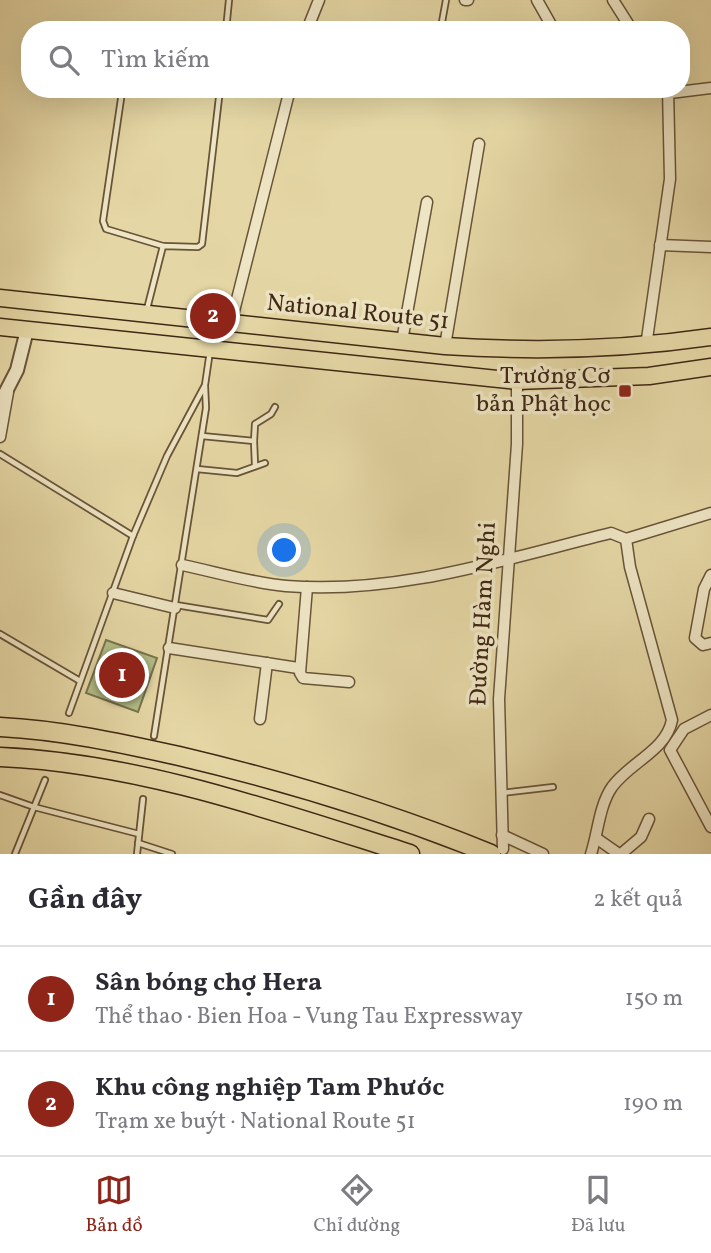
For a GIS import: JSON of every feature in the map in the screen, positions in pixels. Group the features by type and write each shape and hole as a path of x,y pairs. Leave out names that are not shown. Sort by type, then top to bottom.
{"highway":[{"name":"National Route 51","path":"0,298 445,346 519,351 646,346 711,337"},
{"path":"27,330 31,301"},
{"path":"0,327 517,381 649,376 711,367"},
{"path":"517,381 519,351"},
{"path":"0,727 112,741 248,772 497,852"},
{"path":"0,757 107,770 243,801 410,854"}],"street":[{"path":"311,21 319,0"},
{"path":"537,0 549,21"},
{"path":"613,0 626,21"},
{"path":"690,90 711,88"},
{"path":"231,323 288,98"},
{"path":"646,346 670,179 669,98"},
{"path":"445,346 479,144"},
{"path":"402,341 427,202"},
{"path":"660,245 711,247"},
{"path":"0,437 9,388 27,330"},
{"name":"Đường Hàm Nghi","path":"497,852 502,835 499,699 516,444 517,381"},
{"path":"0,404 9,388"},
{"path":"182,565 284,586 396,583 507,562 611,533 626,539 711,513"},
{"path":"591,854 604,804 611,789 624,774 662,742 669,732 672,720 637,594 626,539"},
{"path":"711,575 704,589 695,638 704,645 711,643"},
{"path":"307,587 298,668 303,678 349,682"},
{"path":"113,593 175,607"},
{"path":"169,648 298,668"},
{"path":"260,719 267,663"},
{"path":"711,715 684,729 670,750 711,827"},
{"path":"596,838 620,854 641,837 649,819"},
{"path":"502,835 543,854"}],"lane":[{"path":"227,21 229,0"},
{"path":"442,21 446,0"},
{"path":"121,98 103,221 106,229 115,234 163,246 198,247 202,244 219,98"},
{"path":"146,314 163,246"},
{"path":"154,736 202,436 210,350"},
{"path":"69,713 133,536 167,456 205,385"},
{"path":"255,465 255,424 271,414 275,407"},
{"path":"202,436 254,441"},
{"path":"0,454 133,536"},
{"path":"197,469 237,473 265,463"},
{"path":"175,607 268,620 279,604"},
{"path":"0,634 79,681"},
{"path":"15,854 45,780"},
{"path":"500,793 553,787"},
{"path":"0,795 34,807 139,834"},
{"path":"137,854 144,799"},
{"path":"138,843 172,854"}],"green space":[{"path":"106,640 157,658 138,712 86,693"}],"place":[{"name":"Khu công nghiệp Tam Phước","path":"213,316"},
{"name":"Trường Cơ bản Phật học","path":"625,391"},
{"name":"Sân bóng chợ Hera","path":"122,675"}]}
